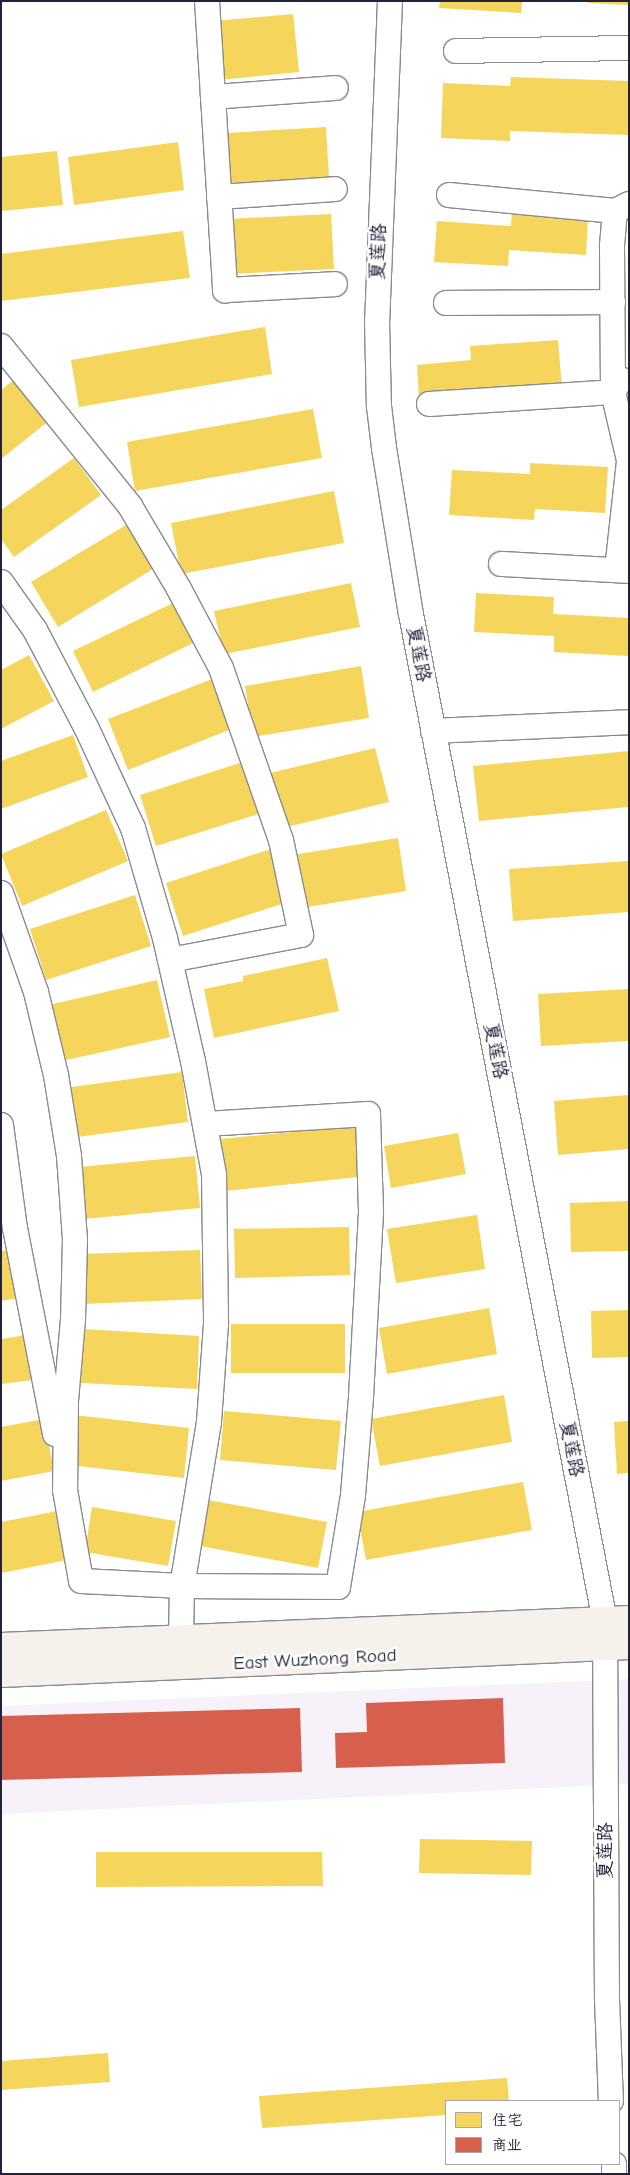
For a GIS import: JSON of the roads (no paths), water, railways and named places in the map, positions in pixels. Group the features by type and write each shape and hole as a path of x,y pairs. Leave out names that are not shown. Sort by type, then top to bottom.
{"main road":[{"name":"East Wuzhong Road","path":"1,1647 181,1639 617,1633"},
{"name":"East Wuzhong Road","path":"1,1673 617,1633"}],"street":[{"path":"207,1 225,290 335,284"},
{"name":"夏莲路","path":"390,1 377,313 379,398 390,492 433,731 617,1633 607,1999 611,2100"},
{"path":"456,51 629,48"},
{"path":"213,97 336,88"},
{"path":"219,197 335,189"},
{"path":"449,195 622,207 612,247 612,302 629,460 623,571 501,564"},
{"path":"446,303 612,302"},
{"path":"1,346 130,506 179,588 221,668 281,840 301,935 170,960"},
{"path":"429,404 621,385"},
{"path":"1,582 35,630 87,729 133,828 170,960 214,1174 218,1305 209,1422 182,1586 181,1639"},
{"path":"433,731 629,722"},
{"path":"1,894 12,918 36,992 56,1075 69,1156 75,1239 73,1319 66,1401 65,1490"},
{"path":"1,1125 16,1228 81,1581 182,1586 338,1587 356,1456 371,1211 368,1114 205,1124"}]}
